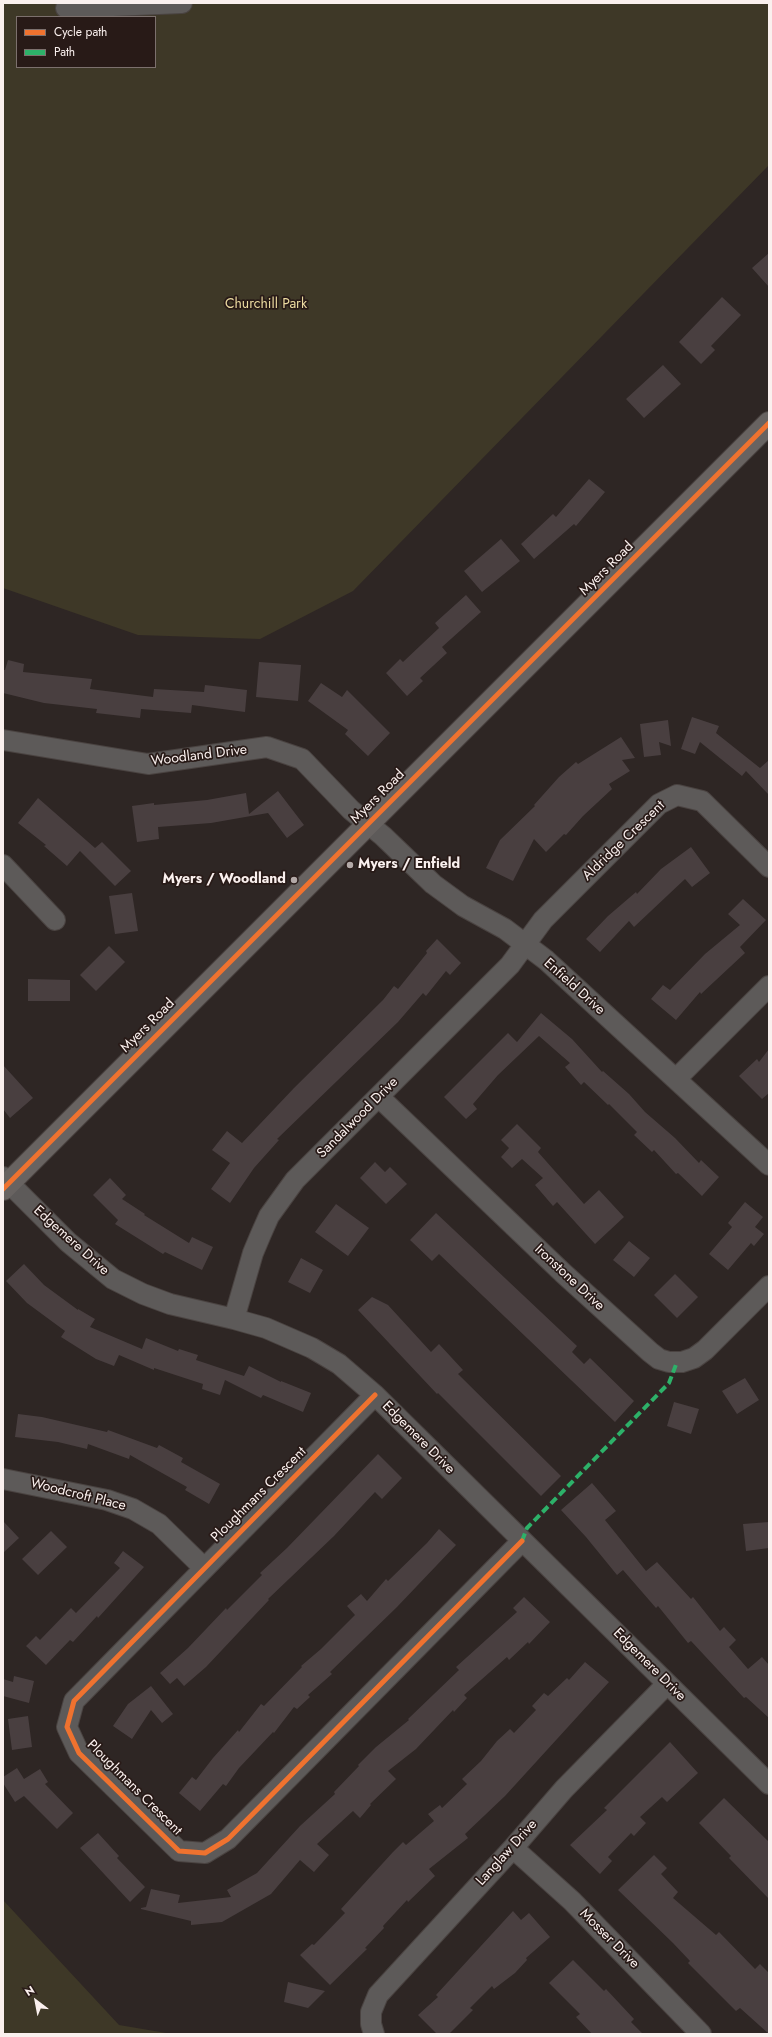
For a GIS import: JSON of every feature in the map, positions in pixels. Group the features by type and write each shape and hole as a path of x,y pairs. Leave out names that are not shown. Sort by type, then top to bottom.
{"main road":[{"name":"Myers Road","path":"5,1183 368,824 769,423"}],"street":[{"path":"66,8 182,3"},
{"name":"Woodland Drive","path":"3,740 148,764 268,748 302,759 351,810 368,824"},
{"name":"Aldridge Crescent","path":"525,944 543,920 651,810 672,796 685,796 706,804 769,867"},
{"name":"Enfield Drive","path":"368,824 448,896 505,929 552,965 769,1165"},
{"path":"3,865 55,920"},
{"name":"Sandalwood Drive","path":"234,1319 253,1253 269,1216 280,1199 309,1166 510,964 525,944"},
{"path":"676,1080 769,986"},
{"name":"Ironstone Drive","path":"379,1097 563,1273 659,1359 669,1362 682,1362 694,1358 705,1350 769,1286"},
{"name":"Edgemere Drive","path":"5,1183 73,1246 113,1279 143,1294 170,1304 266,1328 312,1348 339,1364 375,1395 769,1784"},
{"name":"Ploughmans Crescent","path":"375,1395 74,1701 67,1727 79,1753 179,1851 206,1853 228,1839 522,1541"},
{"name":"Woodcroft Place","path":"3,1479 107,1500 133,1509 159,1524 204,1568"},
{"name":"Langlaw Drive","path":"374,2034 371,2024 371,2012 378,1995 513,1848 564,1789 667,1684"},
{"name":"Mosser Drive","path":"513,1848 572,1901 701,2034"}],"green space":[{"name":"Churchill Park","path":"3,3 769,3 769,165 353,591 260,639 138,635 3,588"},
{"path":"3,1900 119,2025 172,2034 3,2034"}],"building":[{"path":"769,253 769,287 752,268"},
{"path":"722,297 741,315 711,346 715,350 701,364 679,342"},
{"path":"663,365 681,384 644,418 626,399"},
{"path":"589,479 605,492 576,526 574,524 534,559 521,544 553,514 556,517"},
{"path":"501,539 520,561 482,592 464,571"},
{"path":"466,595 481,612 442,647 447,653 420,678 423,681 407,696 386,673 400,659 403,662 439,628 435,623"},
{"path":"8,660 24,664 23,672 92,679 90,689 153,697 154,689 204,692 205,685 247,690 245,712 192,705 191,713 141,709 140,718 96,713 97,709 44,703 3,693 3,670 5,670"},
{"path":"259,662 301,665 298,701 256,697"},
{"path":"321,683 342,697 347,690 390,733 368,756 345,734 348,730 308,701"},
{"path":"692,717 719,726 716,733 760,768 769,760 769,795 746,771 742,776 700,742 695,754 681,749"},
{"path":"668,720 671,746 659,742 661,755 644,757 640,724"},
{"path":"621,737 635,758 622,760 630,771 609,784 612,789 583,816 566,835 564,834 546,852 534,839 513,881 486,868 500,840 535,806 534,805 559,777 576,762 578,764"},
{"path":"278,791 304,825 287,838 268,813 211,823 158,827 159,839 137,842 132,806 154,803 154,805 207,800 246,793 249,814"},
{"path":"38,798 95,848 102,842 131,871 115,886 80,851 67,866 44,846 46,845 18,823"},
{"path":"691,847 710,873 692,887 685,879 634,927 629,921 600,952 586,939 608,916 636,892 637,894 661,869"},
{"path":"132,893 138,931 115,934 109,896"},
{"path":"743,899 766,920 740,947 745,953 701,994 700,992 676,1020 651,999 663,985 670,990 705,954 740,925 728,914"},
{"path":"437,939 461,963 450,975 446,971 426,996 423,993 398,1022 277,1139 279,1140 254,1168 230,1203 211,1189 230,1163 212,1150 227,1131 242,1143 294,1088 383,1000 394,986 398,989 427,953 426,951"},
{"path":"109,946 125,962 96,991 80,975"},
{"path":"28,979 70,980 70,1001 28,1001"},
{"path":"541,1013 572,1039 602,1072 603,1071 629,1094 645,1112 675,1138 699,1163 701,1160 719,1177 702,1196 678,1173 676,1174 654,1150 652,1152 634,1135 637,1132 609,1104 608,1105 584,1082 581,1085 565,1067 570,1063 539,1036 498,1075 473,1104 477,1109 466,1119 444,1097 508,1033 517,1042"},
{"path":"769,1049 769,1093 762,1099 739,1076 757,1059 759,1062"},
{"path":"3,1065 33,1098 10,1118 3,1109"},
{"path":"517,1124 541,1148 538,1152 584,1204 599,1190 624,1217 595,1244 557,1202 553,1206 535,1185 543,1178 522,1159 512,1168 501,1157 509,1148 501,1140"},
{"path":"375,1162 385,1172 390,1167 407,1184 386,1204 360,1178"},
{"path":"110,1178 126,1195 122,1199 145,1214 144,1215 189,1243 192,1237 213,1247 202,1270 165,1252 163,1254 115,1224 118,1220 93,1195"},
{"path":"745,1202 763,1217 755,1227 764,1234 754,1246 751,1243 728,1270 709,1254 732,1227 728,1223"},
{"path":"336,1204 369,1228 348,1256 315,1232"},
{"path":"436,1213 577,1346 572,1352 584,1364 590,1358 634,1401 615,1422 439,1254 432,1261 410,1240"},
{"path":"629,1241 650,1258 634,1277 613,1260"},
{"path":"301,1258 323,1270 310,1293 288,1282"},
{"path":"24,1264 44,1285 78,1310 95,1319 90,1327 142,1349 146,1338 178,1351 179,1349 198,1355 196,1360 244,1376 249,1366 281,1382 311,1393 303,1412 263,1395 261,1398 225,1380 220,1395 202,1389 203,1384 154,1368 154,1370 119,1355 114,1366 96,1359 61,1337 65,1331 27,1303 6,1281"},
{"path":"675,1274 698,1297 677,1318 654,1295"},
{"path":"372,1297 388,1305 431,1352 439,1344 463,1370 458,1374 561,1476 541,1496 438,1393 437,1394 358,1310"},
{"path":"745,1378 759,1400 737,1414 722,1391"},
{"path":"674,1402 699,1409 691,1434 667,1426"},
{"path":"18,1414 42,1417 107,1432 108,1430 157,1448 159,1445 183,1458 181,1462 220,1484 209,1504 185,1490 187,1487 130,1455 129,1459 88,1444 87,1449 58,1442 15,1437"},
{"path":"378,1454 402,1478 382,1499 375,1492 334,1536 268,1599 269,1600 206,1667 184,1686 177,1678 170,1684 160,1673 188,1648 226,1608 227,1610 262,1575 260,1573 287,1548"},
{"path":"592,1483 616,1511 605,1520 646,1571 657,1562 691,1599 693,1597 720,1631 724,1627 736,1640 729,1647 748,1669 762,1657 769,1665 769,1718 746,1697 744,1698 691,1641 688,1643 658,1606 656,1608 623,1570 617,1575 586,1537 561,1510"},
{"path":"3,1521 19,1538 3,1553"},
{"path":"769,1522 769,1548 746,1551 743,1524"},
{"path":"439,1529 456,1545 397,1607 330,1672 332,1674 308,1695 310,1697 297,1709 294,1707 274,1733 273,1732 239,1768 226,1786 223,1784 200,1811 179,1793 192,1777 196,1780 238,1730 239,1732 261,1704 264,1706 302,1667 301,1666 321,1649 355,1615 347,1606 361,1594 367,1601 386,1579 388,1581 427,1543"},
{"path":"51,1531 67,1547 38,1575 22,1559"},
{"path":"123,1551 144,1567 98,1618 97,1616 73,1642 70,1640 46,1665 26,1646 36,1636 40,1640 71,1608 76,1613 120,1568 114,1563"},
{"path":"524,1597 550,1622 529,1644 528,1642 509,1660 507,1657 464,1695 467,1698 454,1712 453,1710 416,1749 388,1771 396,1779 370,1804 371,1805 360,1818 353,1811 317,1844 329,1855 314,1872 300,1860 271,1894 222,1922 191,1925 191,1921 141,1909 146,1907 151,1889 180,1895 178,1903 231,1897 227,1890 257,1873 300,1826 335,1794 334,1792 359,1766 358,1765 376,1747 409,1720 408,1719 459,1670 456,1667 517,1612 513,1608"},
{"path":"585,1662 609,1682 505,1796 465,1834 468,1838 429,1869 435,1876 408,1902 407,1900 365,1948 367,1949 330,1985 300,1955 312,1944 314,1945 345,1913 341,1909 403,1842 406,1845 434,1821 428,1814 440,1805 442,1808 467,1784 462,1779 481,1761 497,1741 510,1729 514,1733 536,1710 532,1706 544,1693 548,1696 567,1678 569,1680"},
{"path":"14,1676 34,1681 29,1703 3,1696 3,1679 13,1682"},
{"path":"151,1686 173,1714 162,1723 151,1710 132,1739 113,1726 128,1704"},
{"path":"28,1716 32,1747 12,1750 8,1719"},
{"path":"670,1742 698,1773 667,1802 662,1797 640,1817 646,1823 634,1836 631,1833 608,1857 612,1861 600,1874 570,1845 607,1810 604,1808"},
{"path":"17,1768 24,1779 40,1769 48,1782 45,1784 73,1813 57,1829 24,1796 15,1802 3,1783 3,1777"},
{"path":"724,1798 769,1842 769,1899 729,1858 731,1856 699,1823"},
{"path":"98,1833 119,1856 117,1858 145,1887 130,1902 80,1848"},
{"path":"654,1855 667,1868 661,1874 678,1892 673,1898 716,1935 719,1932 755,1969 760,1964 769,1973 769,2034 740,2008 736,2011 688,1963 690,1961 673,1943 618,1890"},
{"path":"513,1911 521,1920 529,1913 550,1937 526,1958 527,1960 515,1973 494,1989 492,1986 470,2008 473,2010 449,2034 437,2034 418,2015 438,1997 436,1995"},
{"path":"573,1960 604,1991 606,1989 634,2019 631,2022 643,2034 592,2034 576,2017 580,2014 549,1983"},
{"path":"288,1982 325,1991 308,2008 284,2002"}],"marked path":[{"path":"522,1541 527,1528 669,1383 677,1362"}],"cycle path":[{"path":"3,1189 769,423"},
{"path":"375,1395 74,1701 67,1727 79,1753 179,1851 205,1853 228,1839 522,1541"}],"place":[{"name":"Myers / Enfield","path":"350,865"},
{"name":"Myers / Woodland","path":"294,880"}]}
